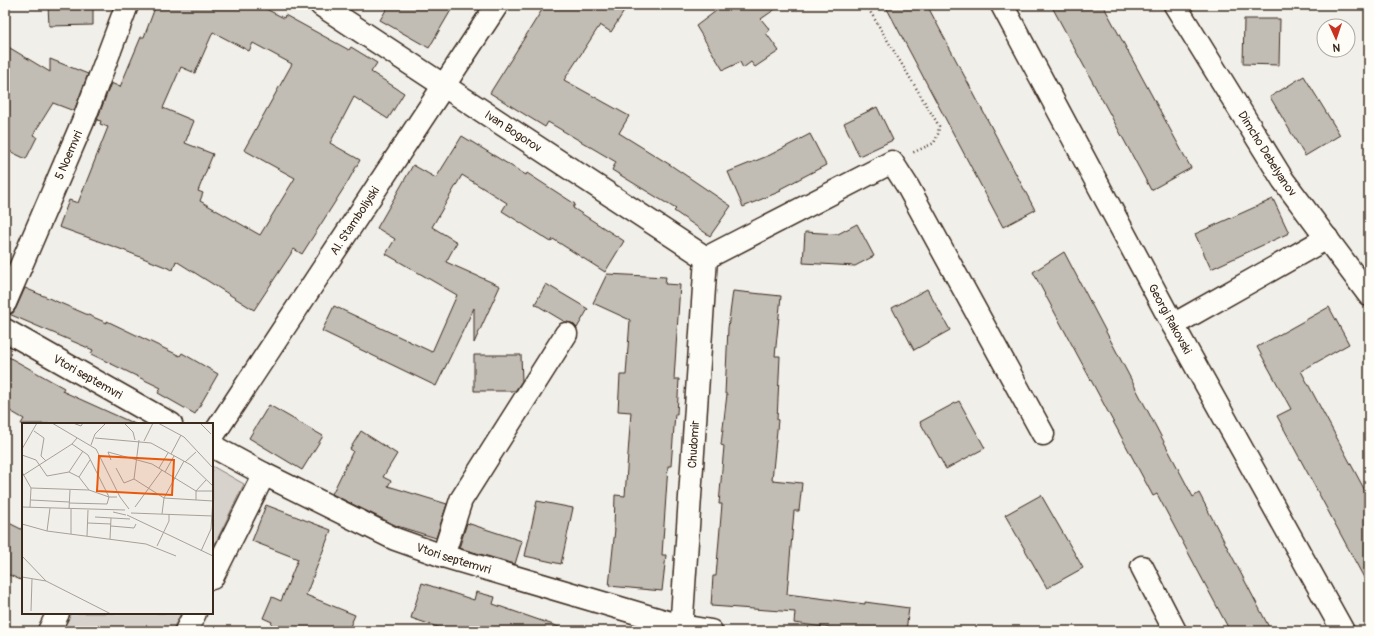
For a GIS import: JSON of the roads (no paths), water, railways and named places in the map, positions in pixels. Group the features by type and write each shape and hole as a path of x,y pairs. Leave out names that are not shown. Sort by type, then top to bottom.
{"street":[{"name":"5 Noemvri","path":"5,303 84,119 127,5"},
{"name":"Ivan Bogorov","path":"321,5 706,258"},
{"name":"Al. Stamboliyski","path":"213,435 497,5"},
{"name":"Georgi Rakovski","path":"1002,5 1173,325 1343,631"},
{"name":"Dimcho Debelyanov","path":"1175,5 1284,180 1369,295"},
{"path":"706,258 892,162 908,187 1042,434"},
{"path":"1173,325 1327,238"},
{"name":"Chudomir","path":"681,628 706,258"},
{"name":"Vtori septemvri","path":"5,330 149,419 167,423"},
{"path":"442,556 461,500 566,334"},
{"name":"Vtori septemvri","path":"213,447 264,474 395,538 442,556 681,628 711,631"},
{"path":"213,576 264,474"},
{"path":"1142,567 1175,631"},
{"path":"49,631 58,614"},
{"path":"186,631 194,614"}]}
